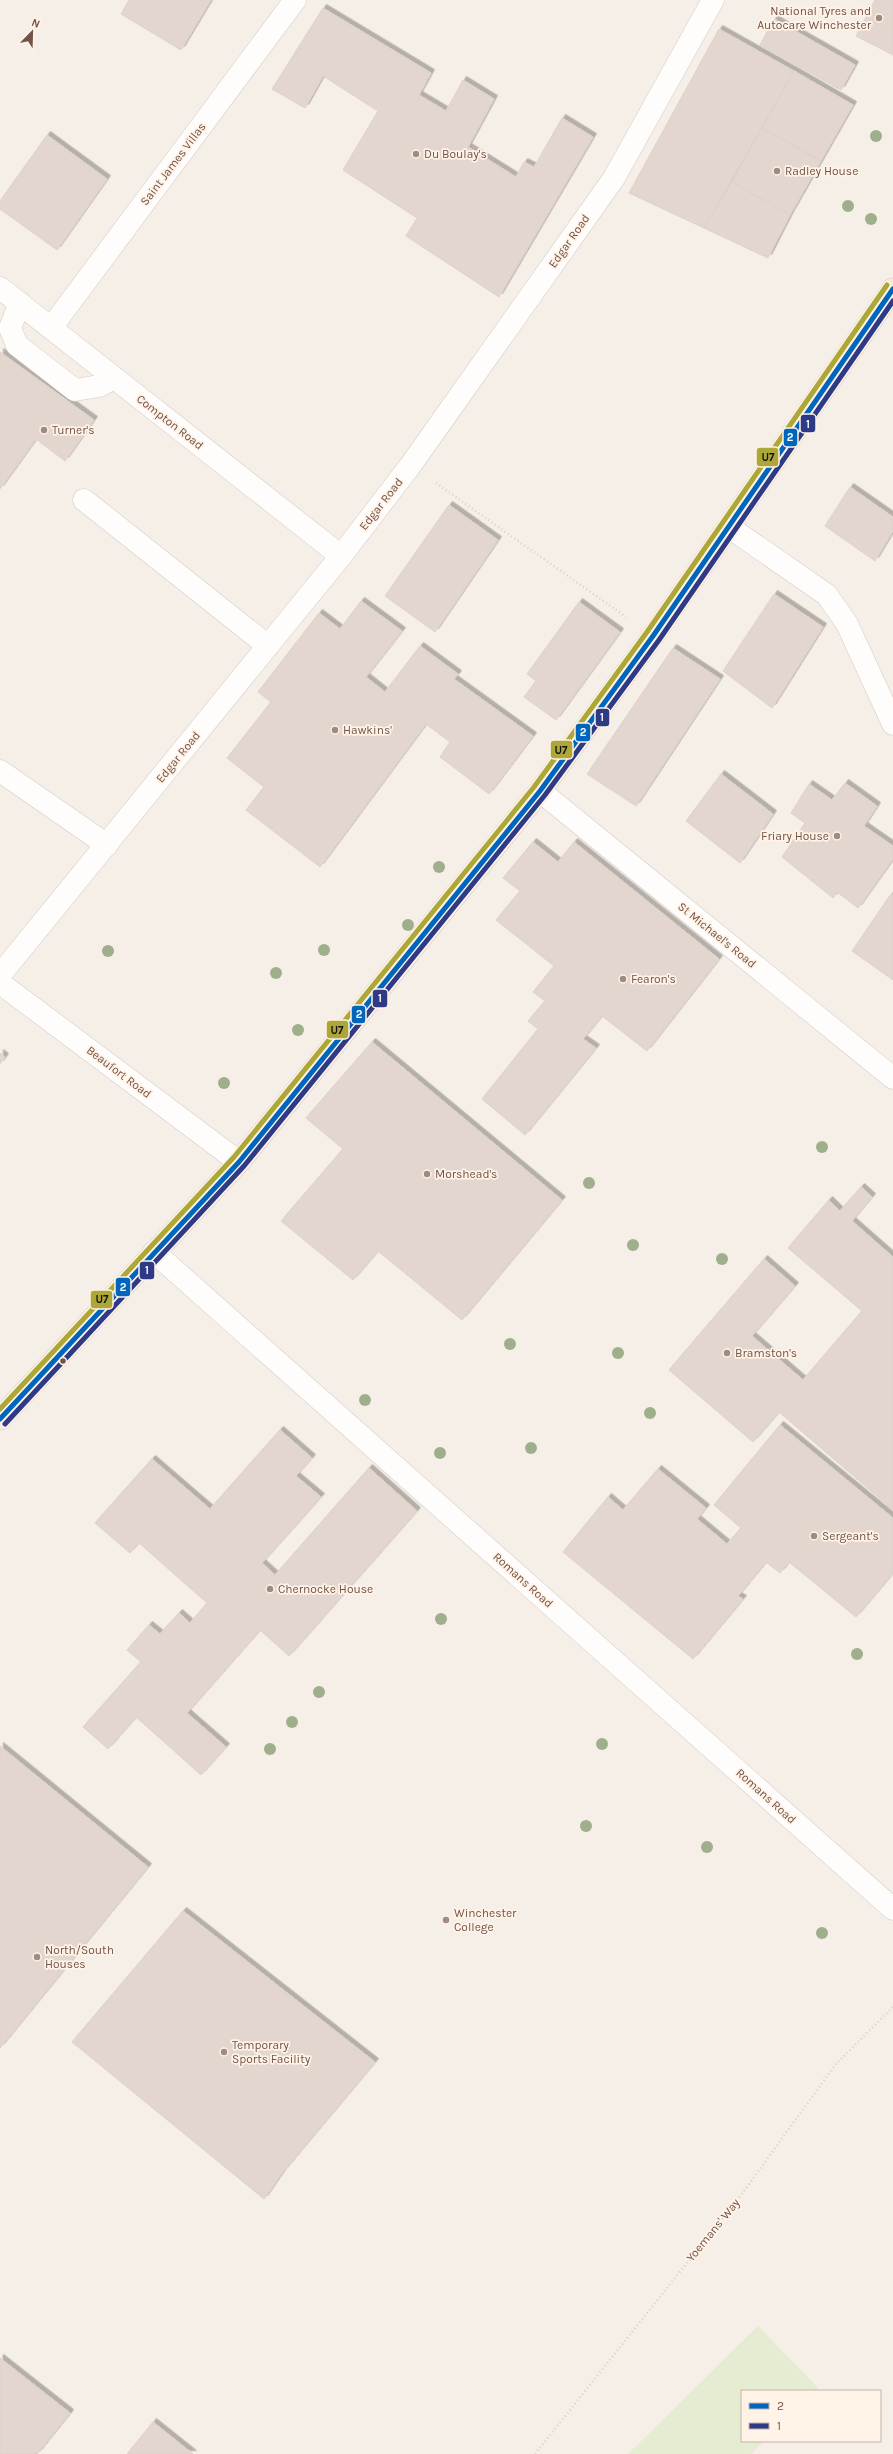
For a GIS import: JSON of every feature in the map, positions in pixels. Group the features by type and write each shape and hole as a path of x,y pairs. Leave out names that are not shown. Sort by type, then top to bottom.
{"main road":[{"path":"0,1418 239,1162 540,791 653,636 893,289"}],"street":[{"name":"Saint James Villas","path":"51,328 294,0"},
{"name":"Edgar Road","path":"0,975 341,556 410,466 614,178 713,0"},
{"name":"Compton Road","path":"0,288 341,556"},
{"path":"20,303 10,328 17,345 75,390 99,386 114,378"},
{"path":"84,500 268,646"},
{"path":"729,527 827,595 847,624 893,724"},
{"path":"0,771 106,845"},
{"name":"St Michael's Road","path":"540,791 893,1078"},
{"name":"Beaufort Road","path":"0,983 239,1162"},
{"name":"Romans Road","path":"154,1252 893,1909"}],"path":[{"path":"410,466 653,636"},
{"name":"Yoemans' Way","path":"535,2454 741,2195 836,2064 893,2007"}],"green space":[{"path":"758,2326 818,2388 816,2390 741,2390 741,2442 763,2442 751,2454 628,2454"}],"building":[{"path":"129,0 211,0 181,50 121,14"},
{"name":"National Tyres and Autocare Winchester","path":"875,0 893,0 893,55 856,36"},
{"name":"Du Boulay's","path":"323,8 431,73 419,95 446,111 463,80 494,99 468,147 516,177 524,162 534,167 562,118 593,137 499,297 406,236 417,218 343,170 378,111 323,76 305,108 272,89"},
{"path":"774,19 855,65 841,90 760,45"},
{"path":"719,29 794,71 704,228 629,193"},
{"path":"794,71 853,105 821,161 762,128"},
{"name":"Radley House","path":"762,128 821,161 790,215 732,182"},
{"path":"47,135 107,179 57,250 0,209 0,201"},
{"path":"732,182 790,215 768,258 704,228"},
{"name":"Turner's","path":"0,352 94,420 65,461 36,439 0,489"},
{"path":"850,487 893,517 893,531 875,561 825,526"},
{"path":"449,505 498,540 435,632 385,596"},
{"path":"774,594 823,627 772,708 723,671"},
{"name":"Hawkins'","path":"361,601 402,631 366,677 385,692 420,646 458,674 454,679 533,736 489,794 440,757 450,742 426,724 320,867 246,810 264,787 227,758 271,702 258,692 319,613 340,629"},
{"path":"579,602 620,632 556,720 524,697 536,681 527,674"},
{"path":"673,648 720,679 636,806 587,774"},
{"path":"721,774 773,814 740,863 686,821"},
{"name":"Friary House","path":"845,783 877,806 864,826 893,846 893,859 858,908 837,892 833,898 782,857 805,823 791,813 809,784 832,800"},
{"name":"Fearon's","path":"533,842 558,862 574,842 719,959 647,1051 602,1016 583,1039 596,1048 525,1135 482,1099 538,1029 528,1021 545,1001 533,992 554,966 496,920 520,891 503,878"},
{"path":"891,894 893,895 893,980 852,951"},
{"name":"Morshead's","path":"372,1042 562,1200 462,1320 378,1251 353,1280 281,1221 343,1149 306,1118"},
{"path":"0,1053 5,1057 0,1064"},
{"name":"Bramston's","path":"861,1187 872,1197 852,1221 893,1257 893,1510 779,1412 753,1442 669,1370 764,1259 795,1286 752,1336 803,1380 862,1311 788,1248 829,1200 840,1211"},
{"name":"Sergeant's","path":"780,1425 893,1518 893,1573 856,1617 789,1562 780,1573 766,1562 738,1596 743,1599 693,1659 563,1552 608,1497 623,1510 658,1469 706,1508 697,1519 727,1544 741,1528 714,1505"},
{"name":"Chernocke House","path":"280,1430 312,1458 296,1476 321,1497 262,1563 275,1575 369,1468 417,1511 289,1656 260,1630 187,1713 226,1747 201,1775 136,1717 108,1749 83,1727 141,1662 127,1650 149,1625 160,1634 179,1613 190,1623 207,1603 139,1543 130,1553 95,1523 152,1459 210,1509"},
{"name":"North/South Houses","path":"0,1746 148,1867 0,2048"},
{"name":"Temporary Sports Facility","path":"183,1911 375,2062 282,2173 264,2199 72,2042"},
{"path":"0,2358 70,2413 37,2454 0,2454"},
{"path":"0,2358 70,2413 37,2454 0,2454"},
{"path":"153,2422 193,2454 127,2454"}],"transit line":[{"name":"U7","path":"0,1409 234,1157 534,787 647,632 887,285"},
{"name":"2","path":"0,1419 239,1162 540,791 653,636 893,289"},
{"name":"1","path":"5,1424 244,1166 545,795 659,640 893,301"}],"place":[{"name":"National Tyres and Autocare Winchester","path":"879,18"},
{"name":"Du Boulay's","path":"416,154"},
{"name":"Radley House","path":"777,171"},
{"name":"Turner's","path":"44,430"},
{"name":"Hawkins'","path":"335,730"},
{"name":"Friary House","path":"837,836"},
{"name":"Fearon's","path":"623,979"},
{"name":"Morshead's","path":"427,1174"},
{"name":"Bramston's","path":"727,1353"},
{"name":"Sergeant's","path":"814,1536"},
{"name":"Chernocke House","path":"270,1589"},
{"name":"Winchester College","path":"446,1920"},
{"name":"North/South Houses","path":"37,1957"},
{"name":"Temporary Sports Facility","path":"224,2052"}]}
